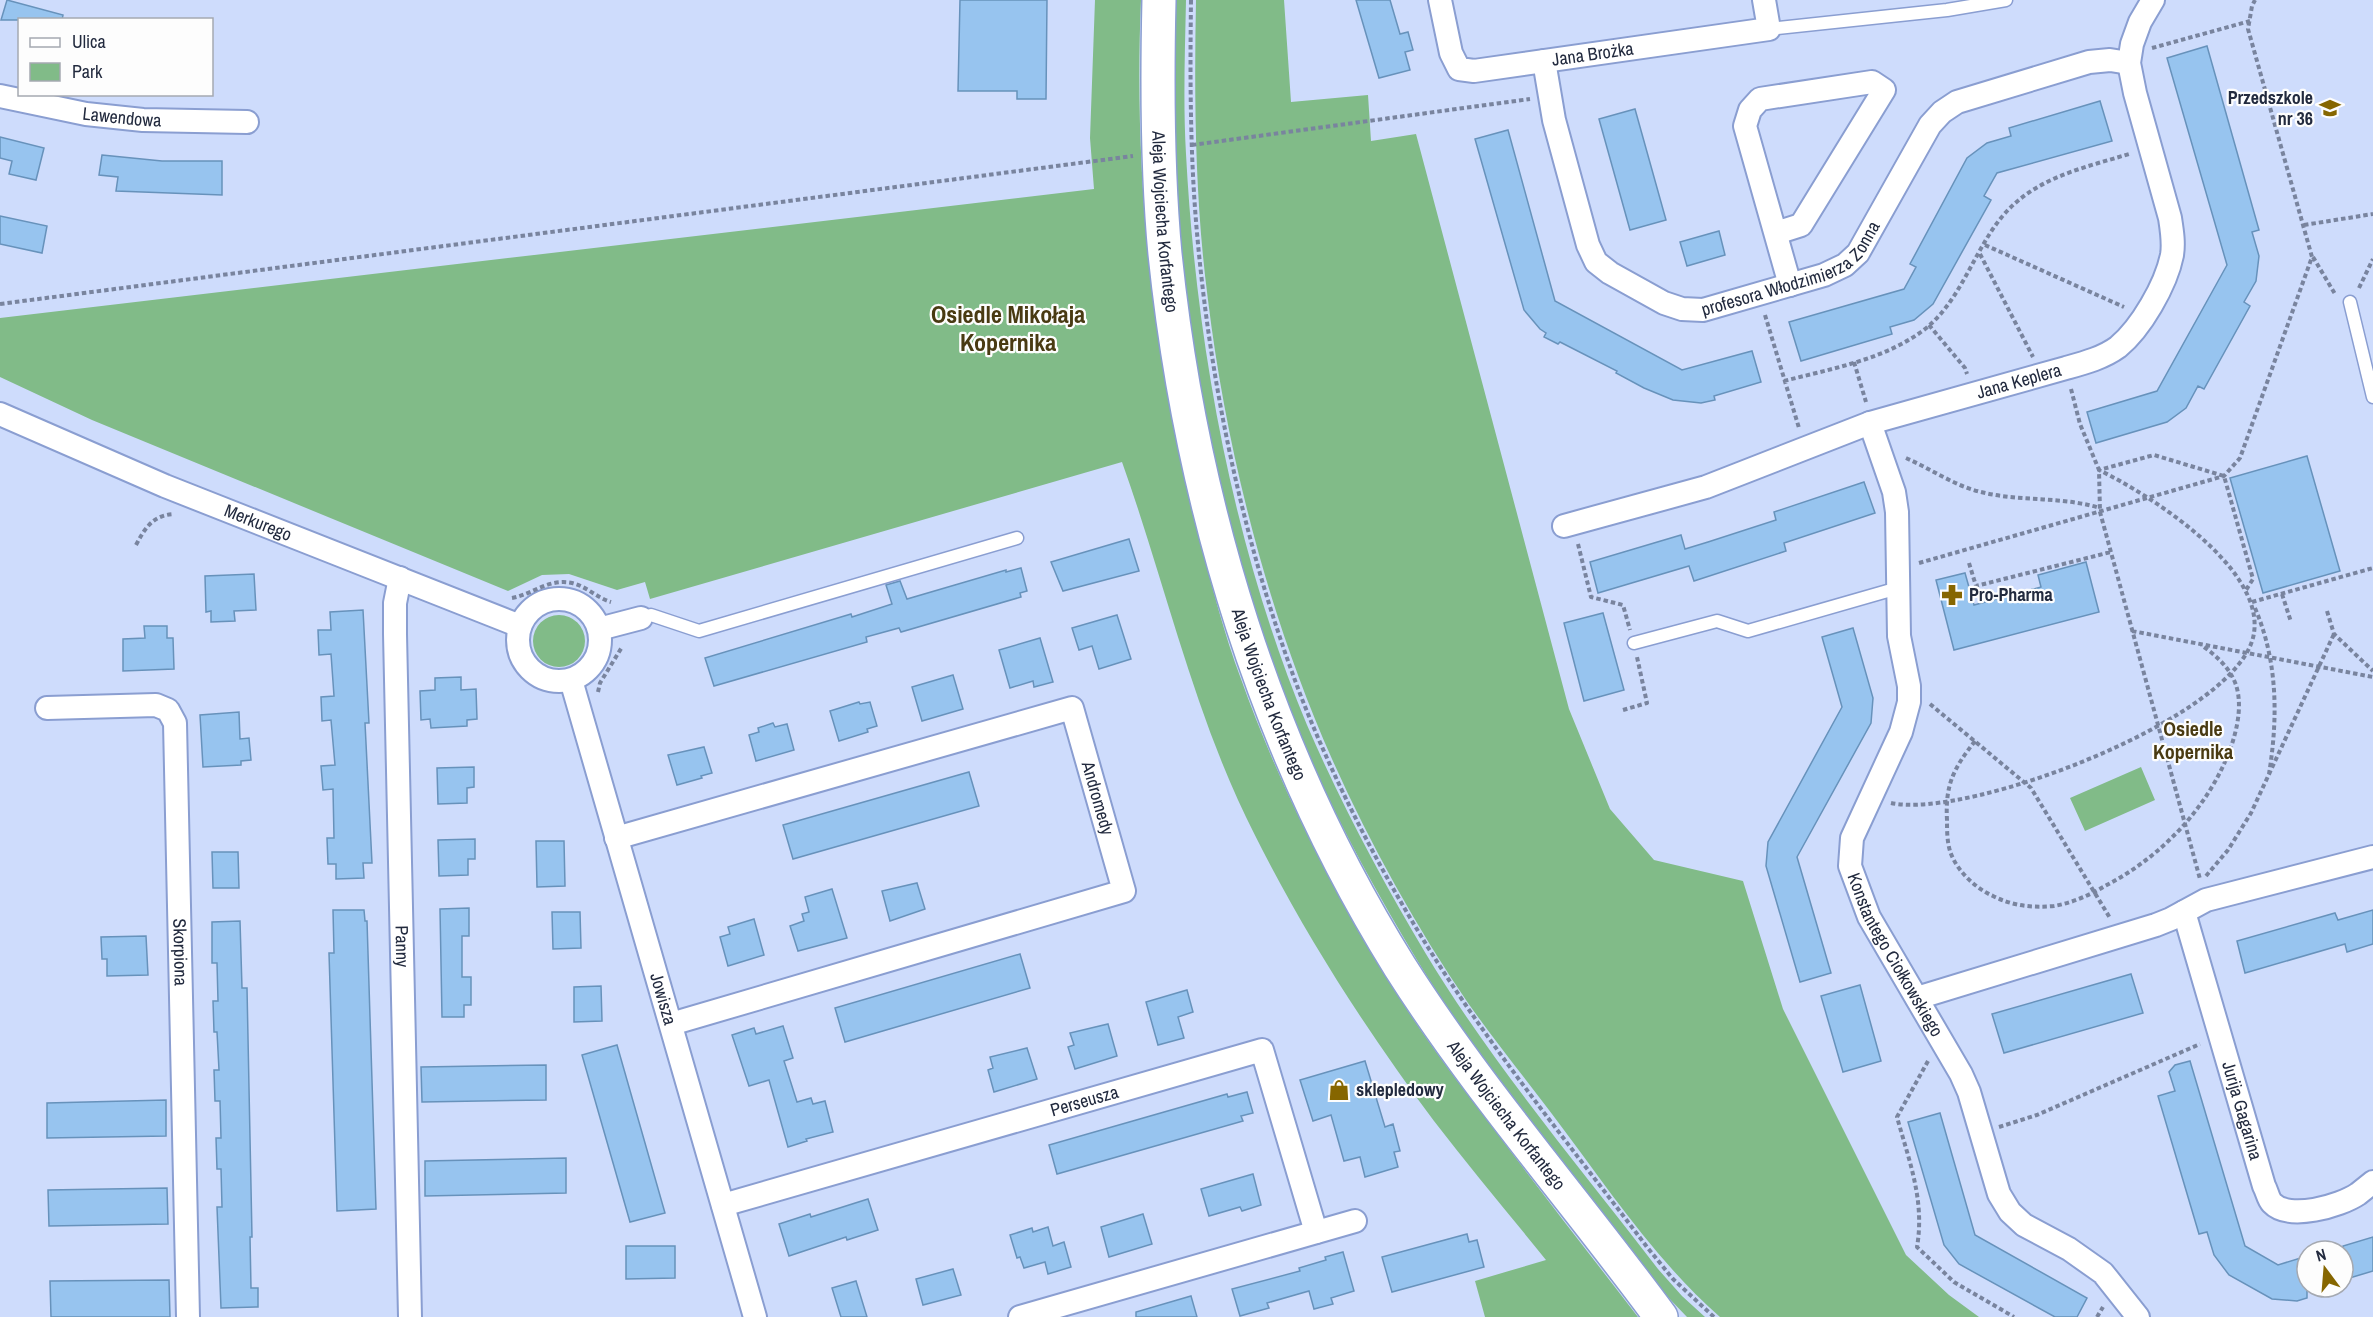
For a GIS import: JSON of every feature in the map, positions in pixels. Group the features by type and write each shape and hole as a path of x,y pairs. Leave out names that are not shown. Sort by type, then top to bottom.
{"main road":[{"name":"Aleja Wojciecha Korfantego","path":"1159,0 1159,153 1171,306 1192,430 1205,488 1238,612 1281,735 1341,861 1412,985 1461,1058 1652,1305 1669,1317"}],"street":[{"name":"Jana Brożka","path":"1440,0 1451,53 1459,69 1474,71 1769,29"},
{"path":"1764,0 1769,29"},
{"name":"Jana Keplera","path":"1570,524 1706,487 1871,422 2096,359 2116,348 2132,333 2144,316 2172,255 2173,237 2170,218 2135,93 2137,56 2132,44 2146,2"},
{"name":"profesora Włodzimierza Zonna","path":"1544,61 1554,120 1588,245 1596,262 1610,273 1664,303 1682,309 1703,310 1824,275 1845,265 1858,254 1930,125 1942,112 1957,102 2090,63 2137,56"},
{"path":"1776,233 1801,225 1884,90 1872,82 1760,99 1750,110 1745,126 1790,285"},
{"name":"Lawendowa","path":"0,96 86,114 143,120 247,122"},
{"name":"Merkurego","path":"0,414 165,486 520,626"},
{"name":"Konstantego Ciołkowskiego","path":"1871,422 1894,492 1897,512 1899,636 1909,687 1909,702 1900,732 1852,838 1850,866 1869,917 1941,1039 1969,1092 1999,1194 2010,1212 2024,1225 2069,1249 2103,1273 2139,1317"},
{"name":"Panny","path":"400,578 395,603 394,634 410,1317"},
{"path":"548,600 574,601 594,618 599,629 598,655 592,666 582,675 571,680 556,681 541,677 529,668 521,656 518,641 520,626 536,606 548,600"},
{"path":"599,629 641,618"},
{"name":"Jowisza","path":"571,680 755,1317"},
{"name":"Skorpiona","path":"47,708 156,705 168,710 175,723 188,1317"},
{"name":"Andromedy","path":"616,838 1072,708 1124,891 670,1024"},
{"path":"1917,998 2172,919 2206,900 2373,856"},
{"name":"Jurija Gagarina","path":"2184,912 2264,1186 2271,1202 2284,1211 2304,1211 2334,1204 2357,1195 2373,1182"},
{"name":"Perseusza","path":"723,1205 1262,1050 1316,1232"},
{"path":"1020,1317 1355,1221"}],"lane":[{"path":"1769,29 1947,10 2006,0"},
{"path":"2353,298 2373,397"},
{"path":"641,618 651,615 699,631 1017,538"},
{"path":"1634,643 1717,621 1748,631 1898,578"}],"path":[{"path":"1191,0 1192,145 1197,230 1215,378 1251,538 1287,657 1303,700 1330,763 1395,892 1464,1003 1673,1279 1714,1317"},
{"path":"2256,0 2252,6 2248,29 2312,256 2337,297"},
{"path":"2137,56 2250,21"},
{"path":"1192,145 1550,97"},
{"path":"1784,381 1854,362 1893,348 1939,317 2001,218 2020,200 2041,185 2060,176 2150,148"},
{"path":"0,304 1159,153"},
{"path":"2304,225 2373,214"},
{"path":"1985,245 2144,316"},
{"path":"1980,253 2042,375"},
{"path":"1898,578 2100,510 2224,476 2240,458 2312,256"},
{"path":"2353,298 2373,259"},
{"path":"1759,294 1805,448"},
{"path":"1929,325 1965,368 1975,393"},
{"path":"1854,362 1871,422"},
{"path":"2066,368 2080,424 2099,470 2100,510 2201,881 2228,850 2251,813 2268,781 2334,634"},
{"path":"1878,446 1966,489 1999,496 2069,501 2100,510"},
{"path":"2099,470 2154,455 2224,476"},
{"path":"2099,470 2127,484 2198,535 2224,560 2252,601 2270,656 2275,688 2275,720 2268,781"},
{"path":"2224,476 2253,579 2246,590"},
{"path":"136,545 146,527 155,519 167,514 178,514"},
{"path":"1570,524 1591,597 1623,605 1634,643 1647,703 1623,710"},
{"path":"1969,563 1976,586 2111,552"},
{"path":"2252,601 2373,568"},
{"path":"503,598 514,598 541,585 557,582 572,583 602,600 622,602 636,598 641,618"},
{"path":"2282,594 2290,622"},
{"path":"1870,798 1899,805 1946,801 1986,794 2056,773 2102,755 2186,709 2231,674 2248,652 2254,634 2252,601"},
{"path":"2327,612 2334,634 2373,671"},
{"path":"2132,631 2373,677"},
{"path":"1975,741 1951,776 1946,801 1948,843 1951,854 1963,873 1982,891 2007,903 2032,907 2056,905 2094,892 2130,873 2168,842 2204,801 2223,768 2234,738 2239,707 2236,687 2231,674 2220,660 2201,645"},
{"path":"598,702 600,683 622,646"},
{"path":"1909,687 2031,788 2121,936"},
{"path":"1982,1133 2037,1115 2221,1036"},
{"path":"1941,1039 1897,1117 1918,1197 1921,1226 1917,1247 1954,1282 2014,1317"}],"green space":[{"path":"1095,0 1141,0 1140,136 1150,272 1159,339 1170,407 1200,540 1229,645 1257,721 1311,843 1353,921 1399,997 1453,1076 1638,1317 1485,1317 1475,1281 1546,1260 1448,1139 1379,1045 1303,925 1258,842 1238,800 1205,717 1122,462 650,599 645,582 617,590 569,574 542,575 508,591 92,420 0,377 0,318 1094,189 1090,138"},
{"path":"1176,0 1186,0 1184,96 1191,226 1209,371 1222,444 1258,588 1307,725 1348,813 1378,870 1426,954 1479,1036 1658,1269 1705,1317 1687,1317 1663,1292 1479,1052 1400,932 1352,845 1309,756 1271,657 1249,587 1229,516 1198,370 1179,223 1175,150"},
{"path":"1196,0 1284,0 1291,102 1368,95 1371,141 1416,134 1569,709 1610,809 1654,860 1743,881 1783,1009 1906,1255 1949,1295 1979,1317 1720,1317 1673,1271 1631,1220 1468,1003 1412,915 1362,822 1309,705 1270,592 1239,476 1216,358 1200,225 1196,150"},
{"path":"559,615 569,617 577,623 583,631 585,641 583,651 577,659 569,665 559,667 549,665 541,659 535,651 533,641 535,631 541,623 549,617"},
{"path":"2141,767 2155,800 2085,831 2070,798"}],"building":[{"path":"7,0 63,15 62,18 1,20"},
{"path":"960,0 1047,0 1046,99 1017,99 1017,91 958,91"},
{"path":"1356,0 1390,0 1400,34 1408,32 1413,50 1405,52 1410,70 1379,78"},
{"path":"2207,46 2259,230 2252,232 2259,256 2256,281 2244,302 2250,306 2204,389 2198,386 2186,408 2167,422 2096,443 2087,412 2157,391 2227,265 2167,58"},
{"path":"2100,101 2112,141 1997,173 1984,196 1991,200 1933,304 1914,320 1890,327 1892,334 1801,361 1789,322 1904,289 1916,267 1910,264 1967,158 1987,143 2011,136 2009,128"},
{"path":"1635,109 1666,220 1630,230 1599,119"},
{"path":"1508,130 1555,301 1682,370 1752,351 1761,382 1714,396 1715,400 1701,403 1673,400 1644,388 1616,373 1617,371 1560,342 1558,344 1544,337 1546,333 1524,310 1475,139"},
{"path":"0,137 44,148 36,180 9,174 12,161 0,158"},
{"path":"102,155 162,161 222,161 222,195 116,191 118,177 99,175"},
{"path":"0,216 47,226 42,253 0,244"},
{"path":"1719,231 1725,255 1687,266 1680,242"},
{"path":"2307,456 2340,571 2263,593 2230,478"},
{"path":"1864,482 1875,513 1784,543 1786,551 1694,581 1689,566 1598,593 1590,562 1681,535 1685,549 1776,520 1774,512"},
{"path":"1129,539 1139,571 1063,591 1051,562"},
{"path":"2086,562 2099,612 1954,650 1936,580 1965,573 1974,605 2041,587 2038,575"},
{"path":"1021,568 1027,591 1020,593 1021,597 901,632 899,628 866,637 867,642 714,686 705,658 892,604 886,585 900,581 907,599 1006,570 1006,572"},
{"path":"254,574 256,610 234,611 235,621 211,622 211,611 206,612 205,576"},
{"path":"363,610 369,723 365,723 372,863 363,863 364,878 336,879 336,864 328,864 327,838 334,838 333,789 323,790 321,766 335,765 331,720 322,721 321,697 334,696 331,654 319,655 318,630 331,630 330,612"},
{"path":"1603,613 1624,690 1584,701 1564,623"},
{"path":"1117,615 1131,659 1099,669 1092,646 1079,650 1072,628"},
{"path":"144,626 167,626 167,638 173,638 174,669 123,671 123,639 145,638"},
{"path":"1853,628 1873,698 1871,723 1797,857 1831,973 1800,982 1766,866 1768,842 1842,707 1822,637"},
{"path":"1040,638 1053,682 1034,687 1033,681 1010,688 999,650"},
{"path":"953,675 963,709 922,721 912,687"},
{"path":"461,677 461,690 476,689 477,719 467,720 467,726 431,728 430,719 421,720 420,691 435,690 435,678"},
{"path":"859,702 860,704 870,702 877,726 867,729 868,732 839,741 830,711"},
{"path":"239,712 240,739 249,738 251,760 241,761 241,765 203,767 200,715"},
{"path":"773,723 775,727 787,724 794,750 756,761 749,735 759,732 758,728"},
{"path":"704,747 712,773 677,785 668,755"},
{"path":"474,767 474,787 467,788 467,803 438,804 437,768"},
{"path":"969,772 979,806 793,859 783,825"},
{"path":"475,839 475,859 468,859 468,875 439,876 438,840"},
{"path":"536,841 564,841 565,886 537,887"},
{"path":"212,852 238,852 239,888 213,888"},
{"path":"917,883 925,909 890,921 882,891"},
{"path":"832,889 847,938 798,951 790,926 804,921 802,914 809,912 805,897"},
{"path":"469,908 469,936 462,936 462,977 471,977 471,1005 464,1005 464,1017 442,1017 440,909"},
{"path":"333,910 364,910 365,921 367,921 376,1209 337,1211 329,953 334,953"},
{"path":"2373,910 2373,944 2347,952 2345,944 2245,973 2237,941 2335,913 2338,920"},
{"path":"552,912 580,912 581,948 553,949"},
{"path":"754,919 764,955 728,966 720,937 730,934 728,927"},
{"path":"240,921 242,988 247,988 251,1288 258,1288 258,1307 221,1308 217,1207 222,1207 221,1169 217,1169 216,1138 221,1138 220,1101 215,1101 214,1070 219,1070 213,1001 218,1001 217,963 212,963 212,922"},
{"path":"146,936 148,975 107,976 107,959 102,959 101,937"},
{"path":"1020,954 1030,988 845,1042 835,1008"},
{"path":"2131,974 2143,1013 2004,1053 1992,1014"},
{"path":"1860,985 1881,1061 1843,1072 1821,996"},
{"path":"601,986 602,1021 574,1022 574,987"},
{"path":"1187,990 1193,1012 1178,1017 1184,1038 1158,1045 1146,1002"},
{"path":"1108,1024 1117,1056 1075,1069 1068,1047 1074,1045 1070,1033"},
{"path":"783,1026 793,1058 784,1061 797,1102 811,1098 813,1104 825,1101 833,1132 806,1139 807,1141 788,1147 769,1080 749,1086 732,1035 754,1028 756,1034"},
{"path":"617,1045 665,1213 630,1222 582,1055"},
{"path":"1027,1048 1037,1079 994,1092 988,1070 993,1068 990,1057"},
{"path":"1365,1061 1385,1127 1393,1124 1400,1151 1394,1152 1398,1167 1365,1177 1360,1157 1344,1161 1331,1115 1313,1121 1300,1080"},
{"path":"2190,1061 2245,1246 2278,1265 2295,1260 2295,1299 2304,1299 2297,1301 2272,1299 2229,1275 2214,1255 2207,1232 2199,1234 2158,1096 2175,1091 2169,1072 2175,1065"},
{"path":"546,1065 546,1100 422,1102 421,1067"},
{"path":"1247,1092 1253,1113 1241,1116 1243,1121 1057,1174 1049,1145 1227,1094 1228,1097"},
{"path":"166,1100 166,1136 47,1138 47,1103"},
{"path":"1940,1113 1975,1235 2087,1298 2077,1317 2055,1317 1959,1264 1944,1245 1908,1122"},
{"path":"566,1158 566,1193 425,1196 425,1161"},
{"path":"1253,1174 1261,1205 1242,1211 1240,1207 1209,1216 1201,1189"},
{"path":"167,1188 168,1224 49,1226 48,1190"},
{"path":"868,1199 878,1230 847,1240 846,1237 789,1256 779,1224 810,1214 811,1217"},
{"path":"1143,1214 1152,1244 1109,1257 1101,1227"},
{"path":"1048,1227 1053,1246 1064,1242 1071,1267 1048,1274 1045,1262 1024,1268 1020,1257 1017,1258 1010,1235 1032,1228 1033,1232"},
{"path":"1467,1234 1469,1242 1477,1240 1484,1267 1392,1292 1382,1257"},
{"path":"2373,1237 2373,1271 2355,1276 2355,1242"},
{"path":"626,1246 675,1246 675,1278 626,1279"},
{"path":"1343,1252 1354,1291 1331,1298 1333,1304 1314,1309 1309,1291 1267,1303 1269,1308 1240,1316 1232,1289 1300,1271 1299,1268"},
{"path":"953,1269 961,1295 923,1305 916,1279"},
{"path":"169,1280 170,1317 51,1317 50,1281"},
{"path":"856,1281 867,1317 841,1317 832,1288"},
{"path":"1191,1296 1197,1317 1136,1317 1136,1312"}],"place":[{"name":"Przedszkole nr 36","path":"2330,108"},
{"name":"Pro-Pharma","path":"1952,595"},
{"name":"sklepledowy","path":"1339,1090"}],"district":[{"name":"Osiedle Mikołaja Kopernika","path":"1008,329"},
{"name":"Osiedle Kopernika","path":"2193,740"}]}
